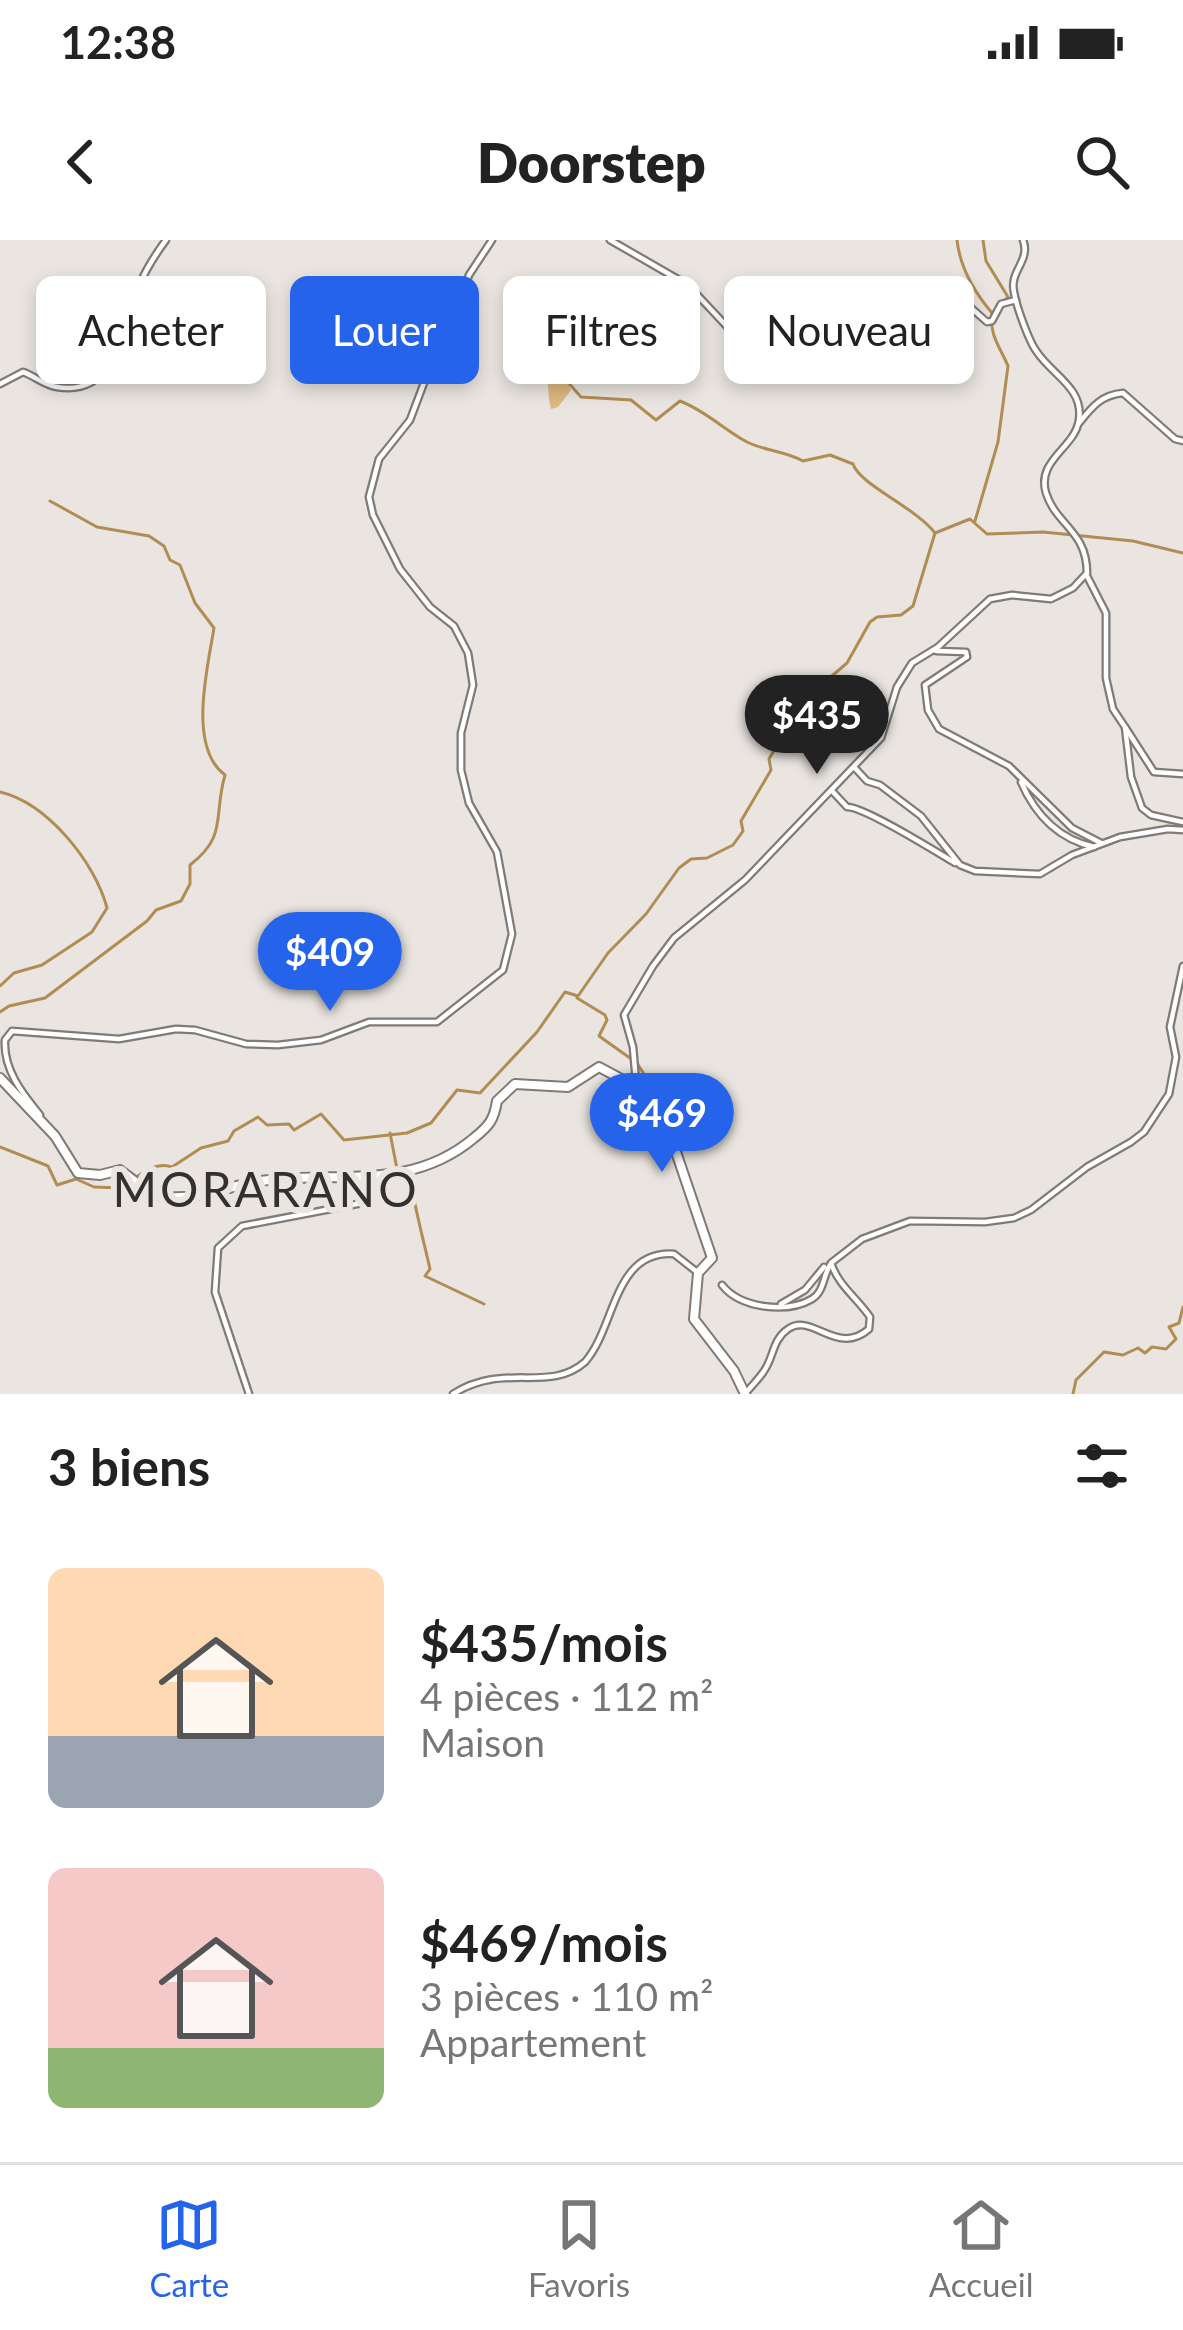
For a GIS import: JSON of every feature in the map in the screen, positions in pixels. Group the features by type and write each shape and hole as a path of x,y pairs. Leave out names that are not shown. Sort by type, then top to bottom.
{"street":[{"path":"5,370 67,388 102,376 115,360 139,286 166,240"},
{"path":"492,240 469,275 410,419 379,459 369,497 400,569 430,607 454,626 468,653 473,685 461,733 461,770 469,803 497,852 512,934 503,970 437,1022 369,1022 303,1042 246,1044 176,1029 119,1039 12,1031 4,1046 11,1073 78,1173 120,1170 170,1197 268,1180 332,1179 433,1166 488,1127 496,1100 515,1084 568,1087 599,1067 619,1074 678,1153 712,1258 698,1273 694,1319 734,1371 745,1394 768,1367 775,1342 791,1326 808,1325 849,1338 860,1337 869,1329 870,1317 827,1265"},
{"path":"610,240 688,285 748,349 780,364 806,361 837,347 883,346 900,331 910,305 931,302 945,292 952,292 991,322 996,308 1016,300"},
{"path":"1023,240 1026,254 1013,281 1037,353 1076,398 1083,404 1095,403"},
{"path":"0,384 16,373"},
{"path":"1183,441 1174,439 1125,394 1110,394 1095,403 1079,423 1052,460 1045,482 1050,500 1078,536 1091,590 1106,613 1106,678 1113,709 1154,772 1183,774"},
{"path":"1076,398 1079,423"},
{"path":"637,1093 624,1015 674,938 746,880 881,737 903,674 912,663 934,650 991,599 1012,595 1052,598 1073,588 1087,573"},
{"path":"934,650 965,652 967,657 925,685 928,710 939,729 1009,766 1072,828 1107,844"},
{"path":"1125,727 1131,777 1142,808 1183,826"},
{"path":"854,767 921,817 960,866"},
{"path":"1019,777 1035,812 1073,839 1097,848"},
{"path":"832,791 847,807 860,807 873,819 975,871 1040,874 1072,855 1120,837 1183,826"},
{"path":"781,1304 805,1290 827,1265 862,1239 910,1221 1015,1218 1144,1132 1169,1094 1176,1057 1170,1027 1183,966"},
{"path":"0,1078 55,1136"},
{"path":"248,1394 214,1292 218,1248 242,1226 362,1203 382,1173"},
{"path":"453,1394 472,1382 518,1378 553,1384 572,1374 595,1346 633,1268 649,1256 674,1254 698,1273"},
{"path":"722,1285 750,1305 813,1298 827,1265"}],"shaded area":[{"path":"548,384 568,384 571,390 551,409"}],"waterway":[{"path":"957,240 969,279 992,313 994,334 1008,366 998,442 975,521"},
{"path":"983,240 986,261 1008,297 992,313"},
{"path":"0,1147 48,1166 57,1185 76,1179 94,1187 121,1188 151,1168 172,1167 201,1148 228,1141 234,1131 258,1117 267,1125 289,1124 294,1130 321,1114 344,1140 407,1133 431,1123 457,1090 480,1093 537,1032 565,992 578,996 679,868 733,845 743,831 741,821 771,770 769,759 804,700 847,663 870,622 901,615 913,606 935,533 866,480 853,464 830,455 803,461 754,445 680,401 656,420 631,400 581,397 570,384"},
{"path":"0,1012 45,998 156,910 181,901 190,884 190,865 215,835 225,775 213,762 203,726 214,628 195,603 180,565 149,536 97,527 50,501"},
{"path":"935,533 970,519 987,534 1043,532 1133,541 1183,553"},
{"path":"0,792 35,808 67,837 92,872 107,908 92,932 42,965 14,973 0,986"},
{"path":"577,998 605,1015 599,1036 637,1063 662,1103 705,1141"},
{"path":"390,1133 397,1169"},
{"path":"403,1174 410,1178 430,1269 425,1276 484,1304"},
{"path":"1073,1394 1076,1380 1104,1352 1123,1355 1138,1348 1145,1353 1152,1347 1166,1349 1176,1339 1169,1327 1179,1323 1183,1307"}],"district":[{"name":"MORARANO","path":"266,1190"}]}
